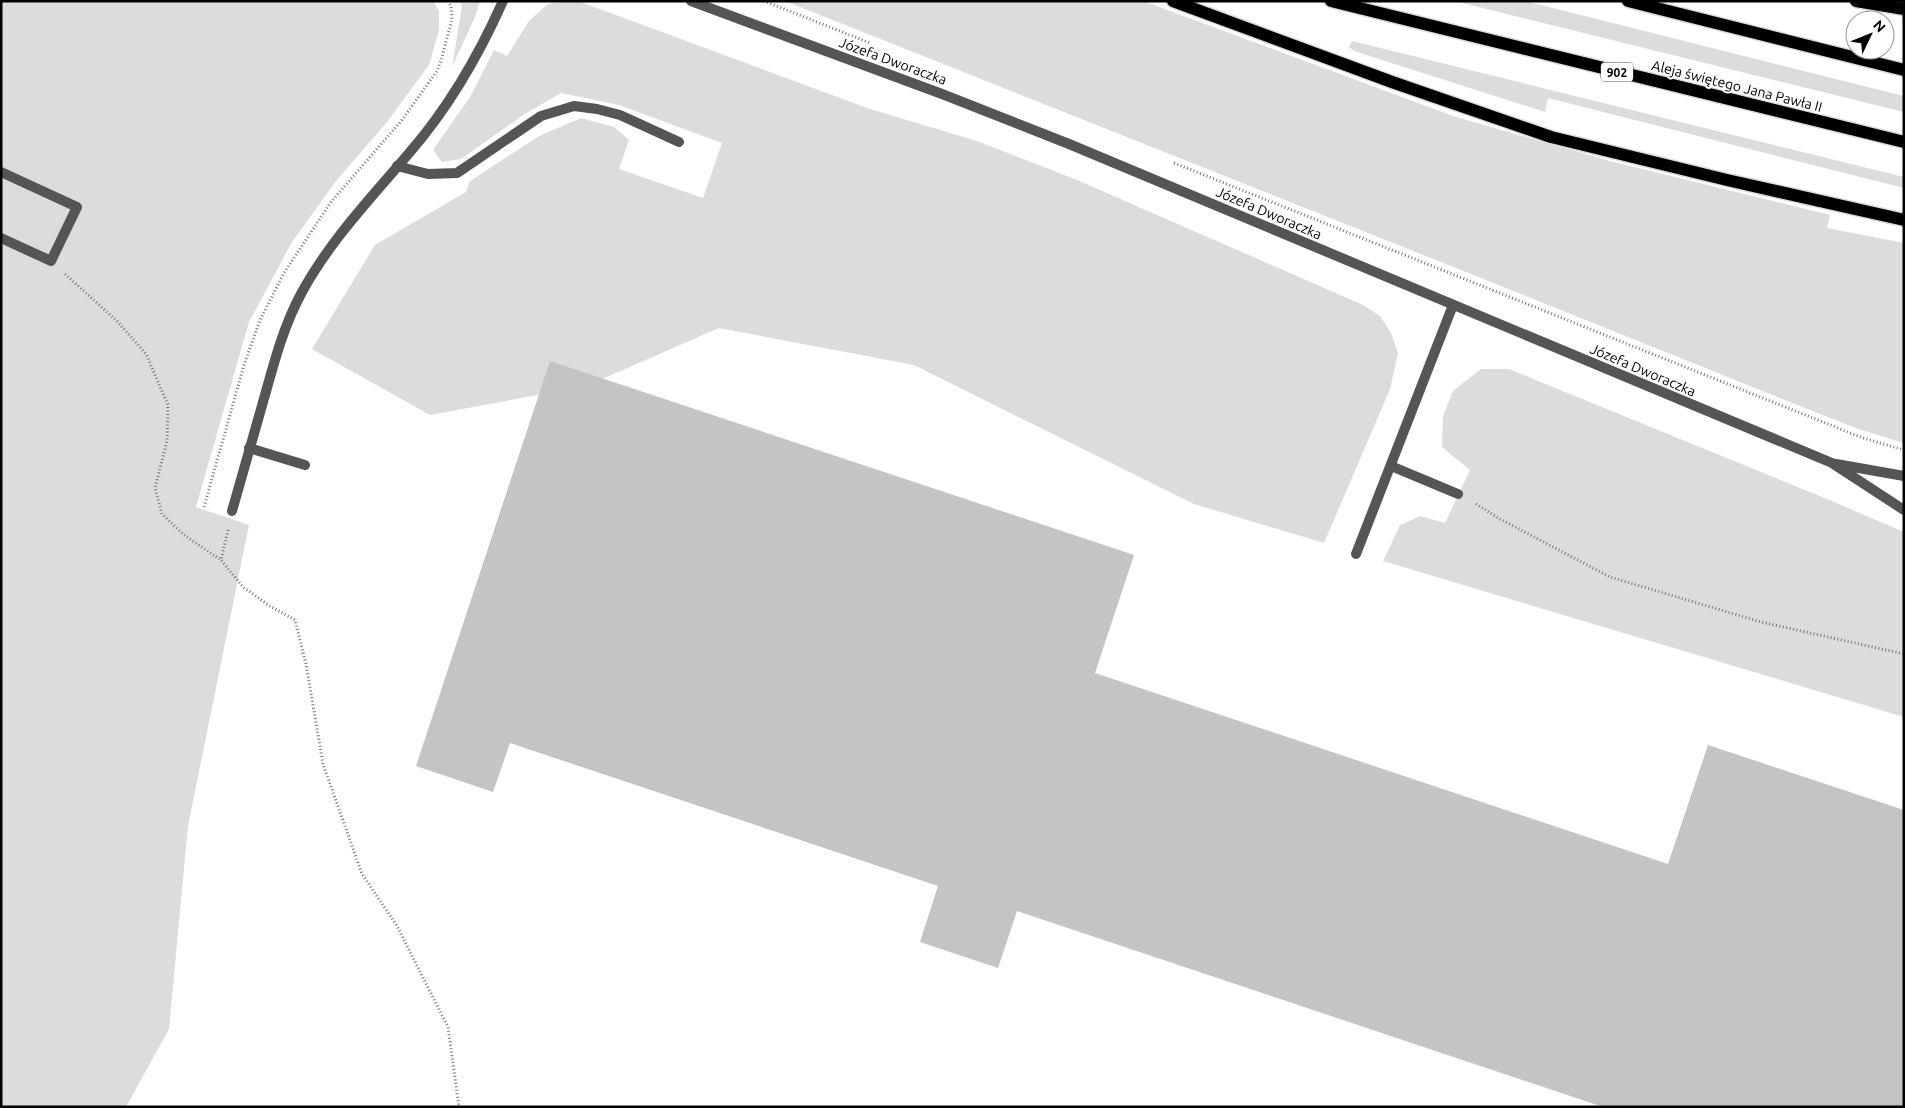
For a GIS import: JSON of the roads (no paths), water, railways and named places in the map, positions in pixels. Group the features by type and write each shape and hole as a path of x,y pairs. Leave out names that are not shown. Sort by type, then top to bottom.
{"main road":[{"path":"1173,1 1392,82 1551,137 1727,180 1904,220"},
{"name":"Aleja świętego Jana Pawła II","path":"1331,1 1904,142"},
{"path":"1628,1 1904,70"},
{"path":"1856,1 1904,9"}],"street":[{"path":"232,511 283,332 302,292 333,244 447,105 488,36 503,1"},
{"name":"Józefa Dworaczka","path":"691,1 933,90 1051,137 1832,463 1904,510"},
{"path":"397,166 428,174 457,173 541,116 574,106 597,108 620,115 679,142"},
{"path":"1,172 77,207 51,262 1,238"},
{"path":"1356,554 1453,305"},
{"path":"249,448 305,465"},
{"name":"Józefa Dworaczka","path":"1832,463 1904,476"},
{"path":"1391,466 1458,494"}]}
